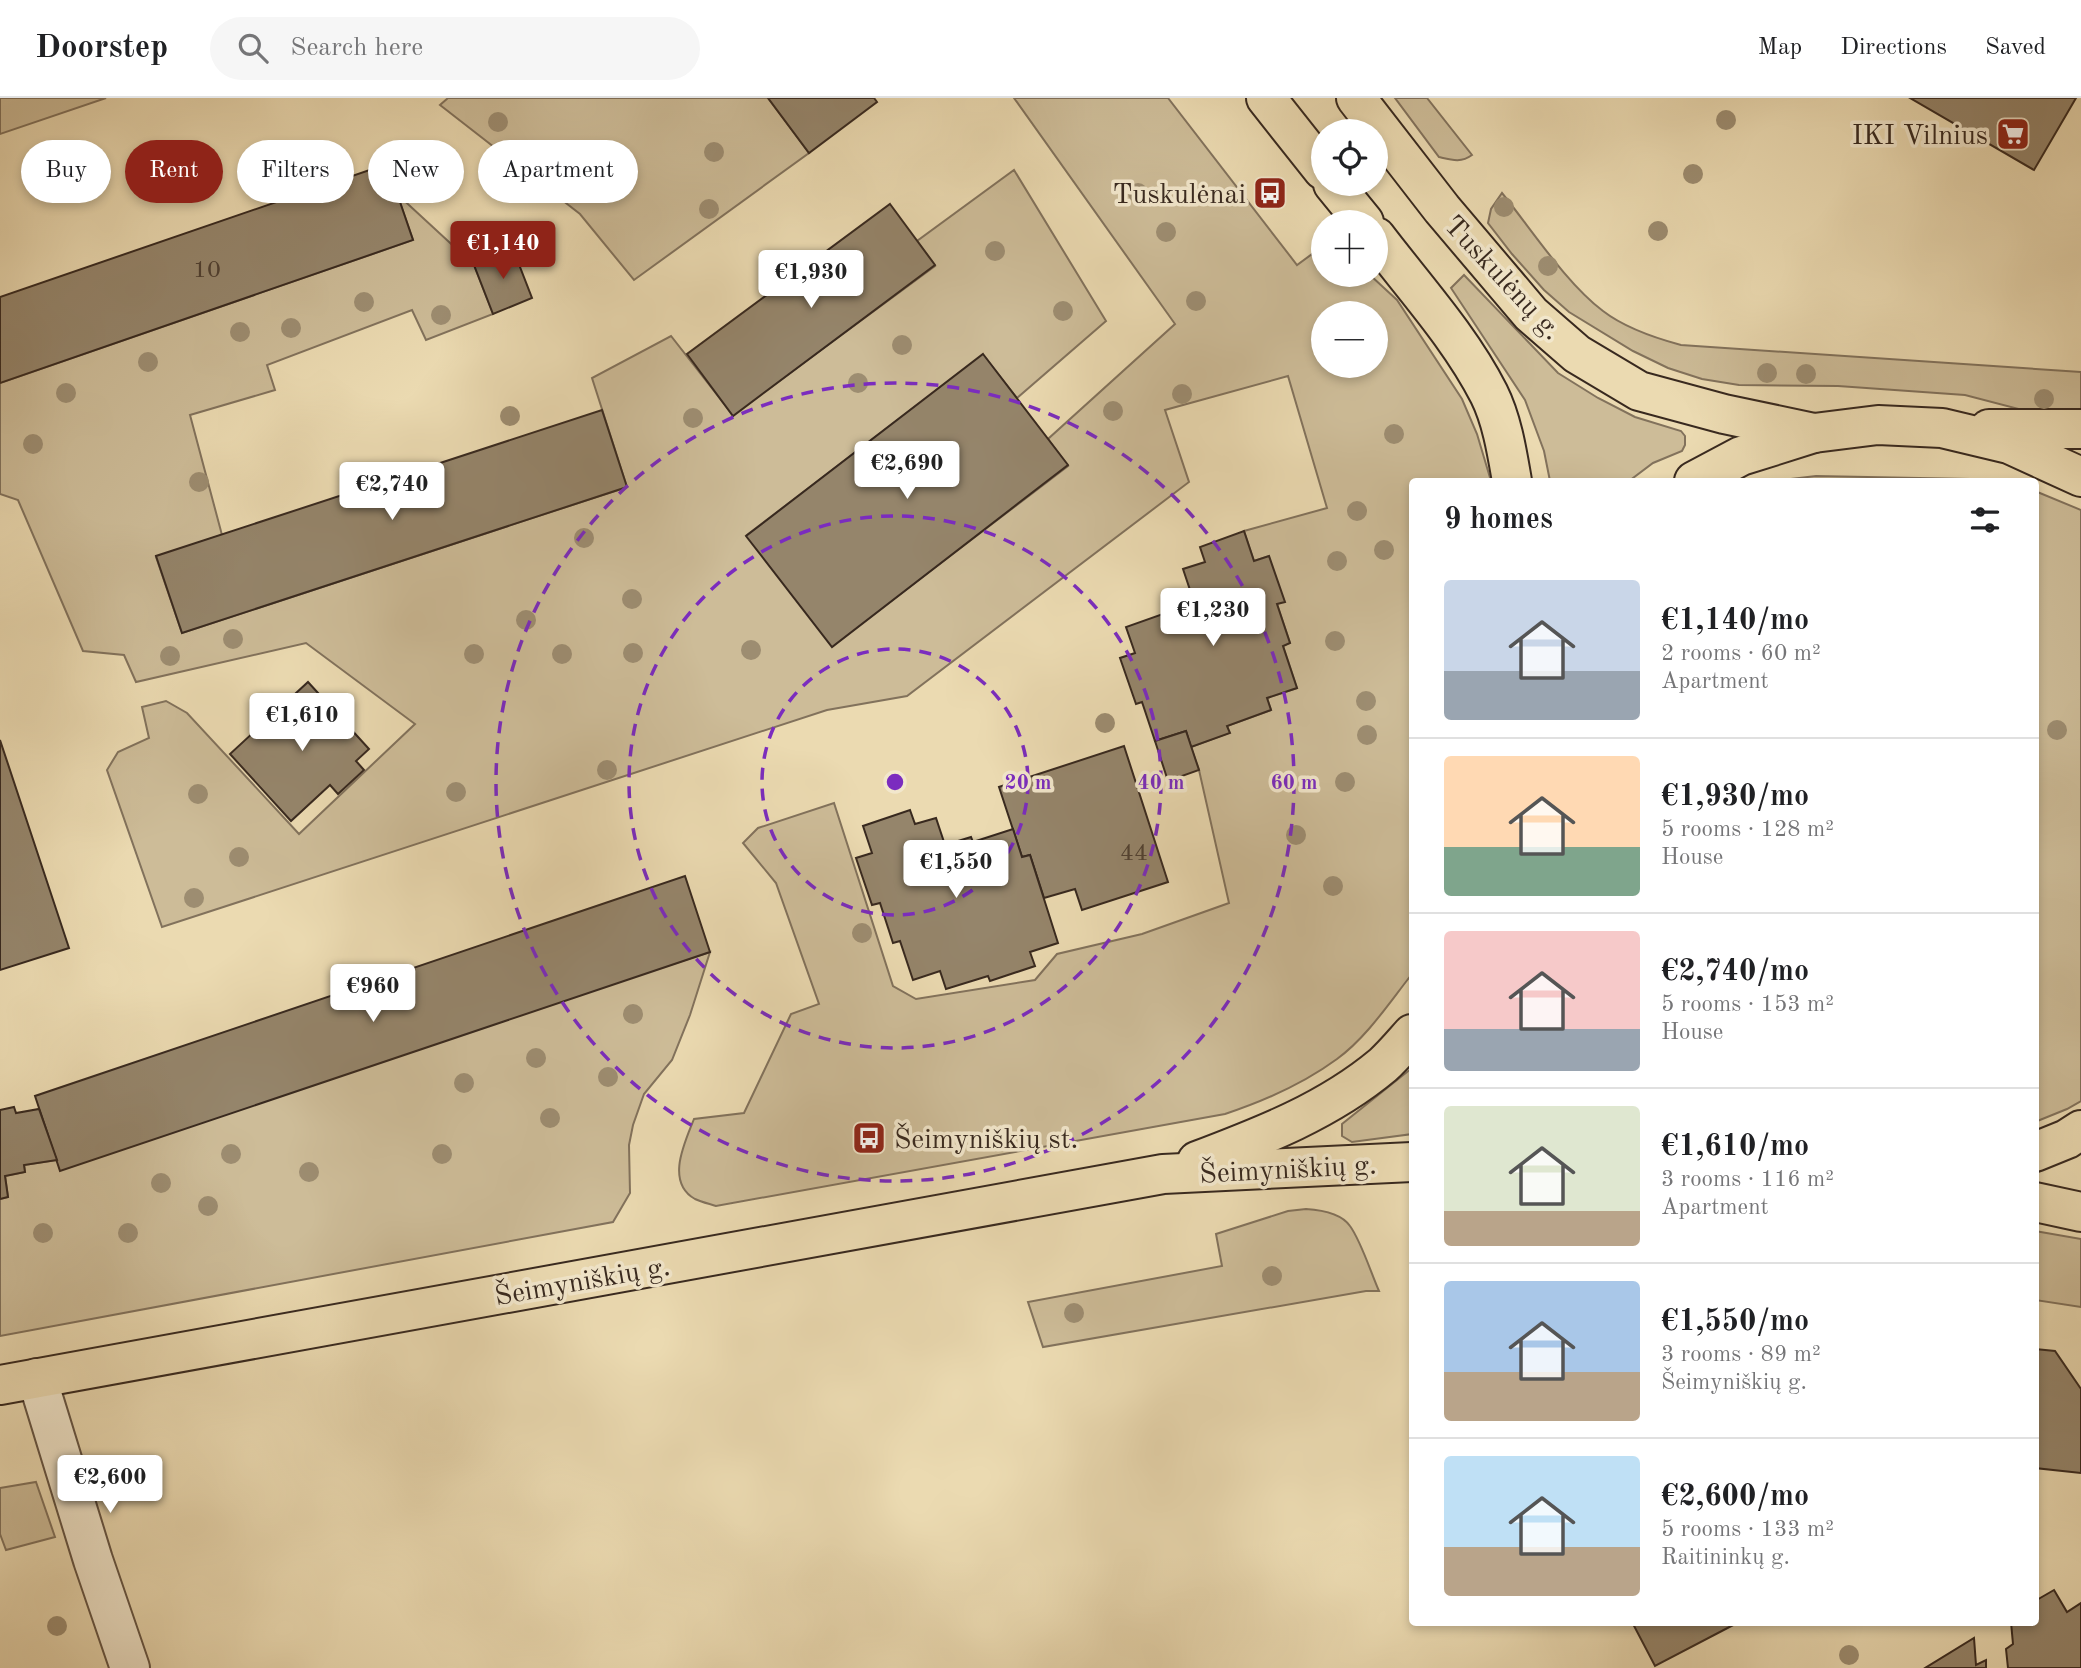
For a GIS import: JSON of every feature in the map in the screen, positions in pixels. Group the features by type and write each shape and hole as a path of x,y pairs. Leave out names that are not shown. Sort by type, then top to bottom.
{"main road":[{"path":"1266,98 1311,155"},
{"name":"Tuskulėnų g.","path":"1356,98 1442,209 1522,304 1577,354 1639,391 1724,414 1814,433"},
{"path":"1343,196 1355,210"},
{"path":"1388,252 1454,337 1489,394 1506,443 1512,478"},
{"path":"1700,478 1741,456 1814,433 1878,425 2081,429"},
{"path":"1942,428 2009,444 2081,477"},
{"name":"Šeimyniškių g.","path":"1163,1174 1276,1131 1336,1100 1384,1064 1409,1037"},
{"path":"2039,1150 2081,1130"},
{"name":"Šeimyniškių g.","path":"0,1385 1163,1174 1409,1162"},
{"path":"2039,1203 2081,1212"}],"street":[{"path":"37,1378 93,1560 130,1668"}],"shaded area":[{"path":"0,98 106,98 0,134"},
{"path":"448,98 768,98 809,153 634,280 580,214 566,203 638,203 638,140 485,140 440,105"},
{"path":"1014,98 1168,98 1297,265 1311,255 1311,287 1383,287 1397,300 1462,399 1477,434 1490,478 1409,478 1409,978 1368,1030 1337,1059 1283,1091 1225,1114 716,1206 695,1199 686,1192 681,1183 679,1172 682,1150 694,1119 744,1113 791,1014 819,1004 776,883 743,843 758,828 834,803 893,986 916,999 1035,980 1057,954 1142,934 1229,903 1199,770 1191,747 1229,733 1227,726 1271,710 1267,698 1297,688 1283,646 1290,643 1277,604 1269,556 1254,561 1244,531 1327,508 1288,376 1165,410 1189,482 907,696 827,710 162,927 107,770 118,752 149,738 142,707 166,701 187,713 299,834 415,724 306,643 136,682 124,655 83,651 18,500 0,494 0,383 413,240 400,203 407,203 474,265 493,314 426,340 412,310 267,365 275,390 190,415 222,535 156,557 182,633 627,487 592,378 671,336 733,415 935,266 917,241 1014,170 1106,321 1017,398 983,355 747,535 832,646 1068,466 1048,439 1175,324"},
{"path":"1395,98 1427,98 1472,155 1460,160 1439,157"},
{"path":"1502,193 1563,271 1589,299 1621,322 1651,336 1681,345 2081,372 2081,412 2038,414 1965,395 1838,386 1739,385 1702,379 1668,368 1633,351 1569,312 1544,290 1488,223 1491,209"},
{"path":"1464,275 1558,373 1635,417 1681,431 1685,436 1682,451 1653,463 1633,478 1549,478 1544,451 1525,400 1451,288"},
{"path":"1816,476 1919,478 1799,478"},
{"path":"2039,493 2081,510 2081,1101 2039,1120"},
{"path":"710,952 672,1060 644,1094 629,1145 630,1193 613,1222 0,1336 0,1199 8,1197 5,1176 25,1172 24,1165 57,1160"},
{"path":"1409,1070 1409,1134 1352,1142 1342,1136 1342,1124"},
{"path":"1306,1209 1330,1213 1350,1226 1379,1291 1366,1291 1043,1347 1028,1302 1222,1266 1216,1234 1288,1211"},
{"path":"2039,1232 2081,1239 2081,1307 2039,1301"},
{"path":"36,1482 55,1537 6,1550 0,1534 0,1488"}],"building":[{"path":"768,98 874,98 877,102 809,153"},
{"name":"IKI Vilnius","path":"1910,98 2076,98 2034,170"},
{"path":"368,171 368,203 400,203 413,240 0,383 0,297 274,203 354,203 354,175"},
{"path":"890,204 935,265 733,416 687,354"},
{"path":"513,249 532,298 493,314 474,265"},
{"path":"983,354 1068,465 832,647 746,536"},
{"path":"602,410 627,487 182,633 156,556"},
{"path":"1244,531 1254,561 1269,556 1285,602 1277,604 1290,643 1283,646 1297,688 1267,698 1271,710 1227,726 1230,733 1191,747 1186,731 1155,741 1142,702 1136,704 1120,658 1135,653 1126,627 1166,613 1163,606 1192,596 1183,569 1205,562 1200,547"},
{"path":"308,682 369,749 356,761 364,770 338,794 330,785 291,821 230,754"},
{"path":"1186,731 1199,770 1168,781 1155,741"},
{"path":"0,740 69,948 0,970"},
{"path":"1124,746 1168,882 1082,910 1075,889 1044,898 1030,855 1022,857 999,787"},
{"path":"910,810 915,824 936,818 945,845 971,837 973,842 1013,829 1022,857 1030,855 1058,943 1030,952 1035,966 990,981 988,976 946,989 940,971 913,980 900,941 893,943 880,903 872,905 856,858 872,853 863,826"},
{"path":"685,876 710,952 60,1171 35,1096"},
{"path":"14,1107 16,1113 39,1109 57,1160 24,1165 25,1172 5,1176 8,1197 0,1199 0,1110"},
{"path":"2039,1349 2055,1351 2081,1389 2081,1473 2039,1468"},
{"path":"2054,1590 2067,1612 2081,1603 2081,1668 2008,1668 2006,1649 2013,1644 2011,1626 2039,1626 2039,1599"},
{"path":"1634,1626 1731,1626 1655,1666"},
{"path":"1974,1638 1976,1665 1986,1660 1986,1668 1925,1668"}],"place":[{"name":"IKI Vilnius","path":"2013,134"},
{"name":"Tuskulėnai","path":"1270,193"},
{"name":"Šeimyniškių st.","path":"869,1138"}]}
